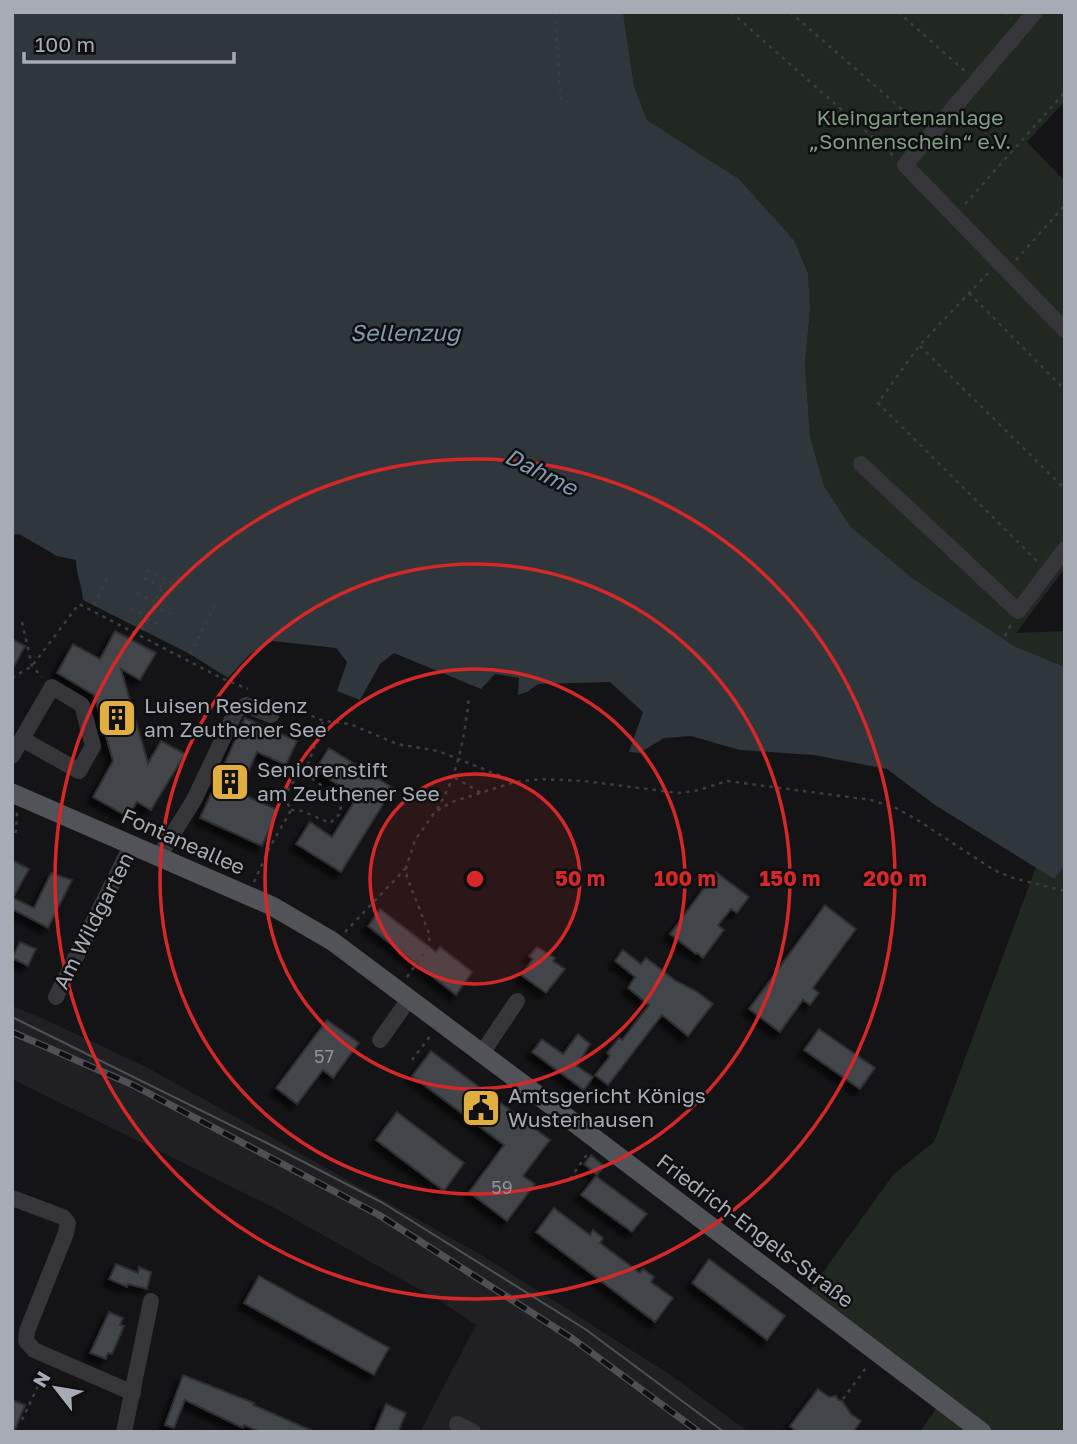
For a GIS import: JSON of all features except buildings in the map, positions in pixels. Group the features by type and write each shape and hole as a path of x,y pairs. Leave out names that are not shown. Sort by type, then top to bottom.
{"main road":[{"name":"Fontaneallee","path":"15,801 132,844 338,938"},
{"name":"Friedrich-Engels-Straße","path":"338,938 403,994 982,1432"}],"street":[{"path":"1035,12 905,165 1065,330"},
{"path":"861,464 1018,611 1065,549"},
{"path":"12,756 52,687 82,705 93,746 79,771 22,739"},
{"path":"159,856 194,800 236,711 246,705 272,707"},
{"name":"Am Wildgarten","path":"55,997 132,844"},
{"path":"380,1040 403,994"},
{"path":"482,1053 517,1001"},
{"path":"12,1198 63,1217 68,1223 27,1331 26,1341 34,1350 51,1359 133,1393"},
{"path":"124,1432 151,1301"},
{"path":"457,1424 473,1432"}],"path":[{"path":"555,12 561,105"},
{"path":"731,12 905,165"},
{"path":"790,12 930,134"},
{"path":"898,12 976,81"},
{"path":"954,217 1065,92"},
{"path":"1048,571 878,403 919,346 969,293 1002,266 1065,205"},
{"path":"969,293 1065,390"},
{"path":"919,346 1065,489"},
{"path":"147,570 184,589"},
{"path":"144,578 163,587"},
{"path":"94,605 107,579"},
{"path":"142,629 166,579"},
{"path":"137,593 171,614"},
{"path":"190,654 217,601"},
{"path":"12,678 32,666 79,604 221,678 259,694"},
{"path":"130,609 163,628"},
{"path":"22,622 32,666 52,687"},
{"path":"338,938 406,868 415,840 435,812 454,777 469,696"},
{"path":"272,707 324,721 350,724 397,744 438,751 516,782"},
{"path":"291,810 285,798 291,784 305,773 324,721"},
{"path":"291,810 302,811 331,823 341,813 340,799 305,773"},
{"path":"454,777 483,794"},
{"path":"435,812 452,802 516,782 541,779 584,781 680,793 727,781 871,800 896,808 994,870 1013,878 1065,891"},
{"path":"12,841 16,831 15,801"},
{"path":"253,885 291,810"},
{"path":"403,994 427,949 430,936 425,918 410,889 406,868"},
{"path":"412,1060 433,1032"},
{"path":"570,1179 590,1151"},
{"path":"22,1420 51,1359"},
{"path":"843,1399 867,1367"}],"shaded area":[{"path":"12,1006 148,1068 483,1256 669,1374 749,1432 420,1432 476,1325 442,1302 273,1207 12,1079"}],"green space":[{"name":"Kleingartenanlage „Sonnenschein“ e.V.","path":"623,12 1065,12 1065,101 1027,142 1065,181 1065,568 1016,633 1065,631 1065,667 1014,646 911,577 851,527 824,486 810,436 805,364 810,310 808,273 794,240 739,179 647,120 634,86"},
{"path":"1065,865 1065,1432 920,1432 944,1397 808,1293 893,1175 934,1142 1036,867 1054,879"}],"water":[{"name":"Sellenzug","path":"12,12 623,12 634,86 647,120 739,179 794,240 808,273 810,310 805,364 810,436 824,486 851,527 911,577 1014,646 1065,667 1065,865 1054,879 935,805 887,769 814,755 740,750 691,736 664,738 639,753 629,752 643,712 610,682 538,684 518,695 519,678 495,674 481,689 394,653 380,664 360,700 337,691 347,662 336,648 273,641 250,654 228,678 190,654 83,600 76,560 57,556 19,534 12,535"}],"tram line":[{"path":"12,1017 383,1203 585,1329 724,1432"}],"railway":[{"path":"12,1032 133,1085 379,1215 573,1339 699,1432"}],"place":[{"name":"Luisen Residenz am Zeuthener See","path":"117,718"},
{"name":"Seniorenstift am Zeuthener See","path":"230,782"},
{"name":"Amtsgericht Königs Wusterhausen","path":"481,1108"}],"water label":[{"name":"Dahme","path":"541,472"}]}
